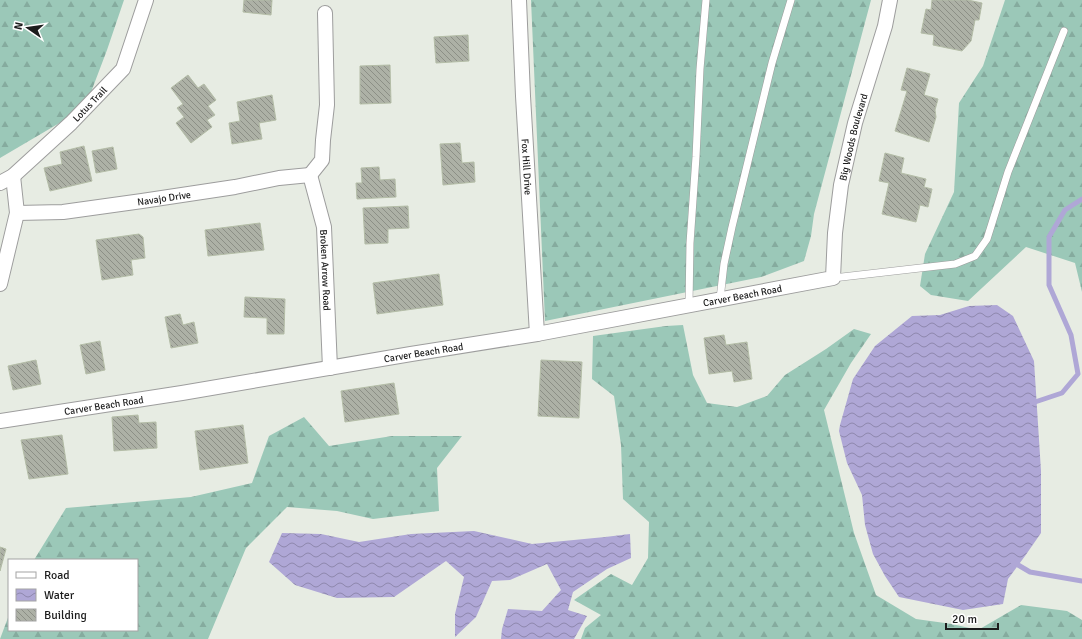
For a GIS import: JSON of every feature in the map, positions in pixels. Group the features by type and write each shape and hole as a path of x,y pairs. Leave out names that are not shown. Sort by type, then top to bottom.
{"street":[{"name":"Lotus Trail","path":"0,183 13,176 71,123 123,69 146,0"},
{"name":"Fox Hill Drive","path":"519,0 523,104 536,334"},
{"name":"Big Woods Boulevard","path":"833,278 835,233 841,185 855,123 885,26 890,0"},
{"path":"310,175 322,160 327,105 325,13"},
{"name":"Navajo Drive","path":"17,213 70,211 235,187 279,178 310,175"},
{"name":"Broken Arrow Road","path":"310,175 324,227 330,368"},
{"path":"0,284 17,213 13,176"},
{"name":"Carver Beach Road","path":"6,420 182,393 536,334 833,278"}],"lane":[{"path":"689,305 690,243 700,69 706,0"},
{"path":"720,299 724,264 732,227 772,63 791,0"},
{"path":"833,278 955,264 975,256 987,239 1008,172 1064,31"}],"green space":[{"path":"0,0 124,0 85,108 0,158"},
{"path":"531,0 871,0 814,214 811,236 804,261 761,277 545,321"},
{"path":"1005,0 1082,0 1082,292 1075,263 1026,247 968,301 931,295 920,286 925,254 954,192 959,103 983,66"},
{"path":"683,325 693,375 707,403 737,407 767,396 785,375 854,329 871,334 851,363 824,410 854,533 876,595 916,619 952,624 978,630 1021,605 1067,611 1082,620 1082,639 581,639 585,628 601,615 574,600 611,574 632,585 648,558 649,522 623,499 621,445 614,396 592,379 593,336"},
{"path":"304,417 329,446 392,436 462,436 437,468 439,511 373,519 337,511 287,507 246,548 208,639 0,639 8,618 8,631 138,631 138,559 35,559 66,508 191,497 252,483 269,436"}],"water":[{"path":"997,305 1013,316 1034,361 1041,471 1041,533 1008,579 1003,604 963,610 899,597 873,554 865,525 862,495 847,463 839,431 853,379 875,346 912,316 940,315 969,306"},
{"path":"474,531 532,544 630,534 631,558 607,569 573,592 568,610 587,616 574,639 501,639 502,629 508,609 542,611 561,590 547,564 510,580 492,581 476,617 455,637 455,614 464,577 446,561 394,597 337,598 295,585 269,562 282,533 321,534 359,542 411,534"}],"building":[{"path":"244,0 272,0 271,15 243,12"},
{"path":"932,0 968,0 982,3 979,20 975,20 971,41 962,51 933,45 934,35 921,33 926,9 931,10"},
{"path":"468,35 469,61 436,63 434,37"},
{"path":"390,65 391,103 360,104 360,66"},
{"path":"907,68 930,74 924,95 938,99 935,110 936,117 929,142 895,131 907,91 901,90"},
{"path":"188,75 198,88 204,84 216,100 208,106 215,115 207,120 212,127 191,143 176,123 184,117 177,108 183,104 171,88"},
{"path":"272,95 276,120 259,123 262,139 232,144 229,123 240,121 237,102"},
{"path":"460,143 462,163 474,162 475,182 443,185 440,144"},
{"path":"84,146 92,181 50,191 44,168 62,164 60,152"},
{"path":"113,147 117,169 96,173 92,151"},
{"path":"885,153 904,158 901,173 926,179 924,187 932,189 928,207 920,205 916,222 882,214 889,183 879,181"},
{"path":"379,167 380,180 395,179 396,197 357,199 356,183 362,183 361,168"},
{"path":"408,206 409,228 388,229 388,243 365,244 363,208"},
{"path":"260,223 264,250 208,256 205,230"},
{"path":"139,234 143,237 145,258 131,260 133,275 102,280 96,240"},
{"path":"439,274 443,305 377,314 373,283"},
{"path":"245,297 285,299 284,334 267,334 267,318 244,317"},
{"path":"180,314 183,325 194,322 198,343 171,348 165,317"},
{"path":"724,335 726,345 747,342 752,379 734,382 732,371 709,374 704,338"},
{"path":"100,341 105,370 86,374 80,345"},
{"path":"36,360 41,384 13,390 8,366"},
{"path":"541,360 582,362 579,418 538,416"},
{"path":"394,383 399,414 345,422 341,391"},
{"path":"138,415 139,423 156,422 157,448 114,451 112,417"},
{"path":"243,425 248,463 200,470 195,431"},
{"path":"62,435 68,474 29,479 21,440"},
{"path":"0,547 6,549 0,571"}],"waterway":[{"path":"1032,403 1062,393 1078,374 1071,335 1049,285 1049,237 1065,210 1082,199"},
{"path":"1013,562 1030,572 1082,581"}]}
